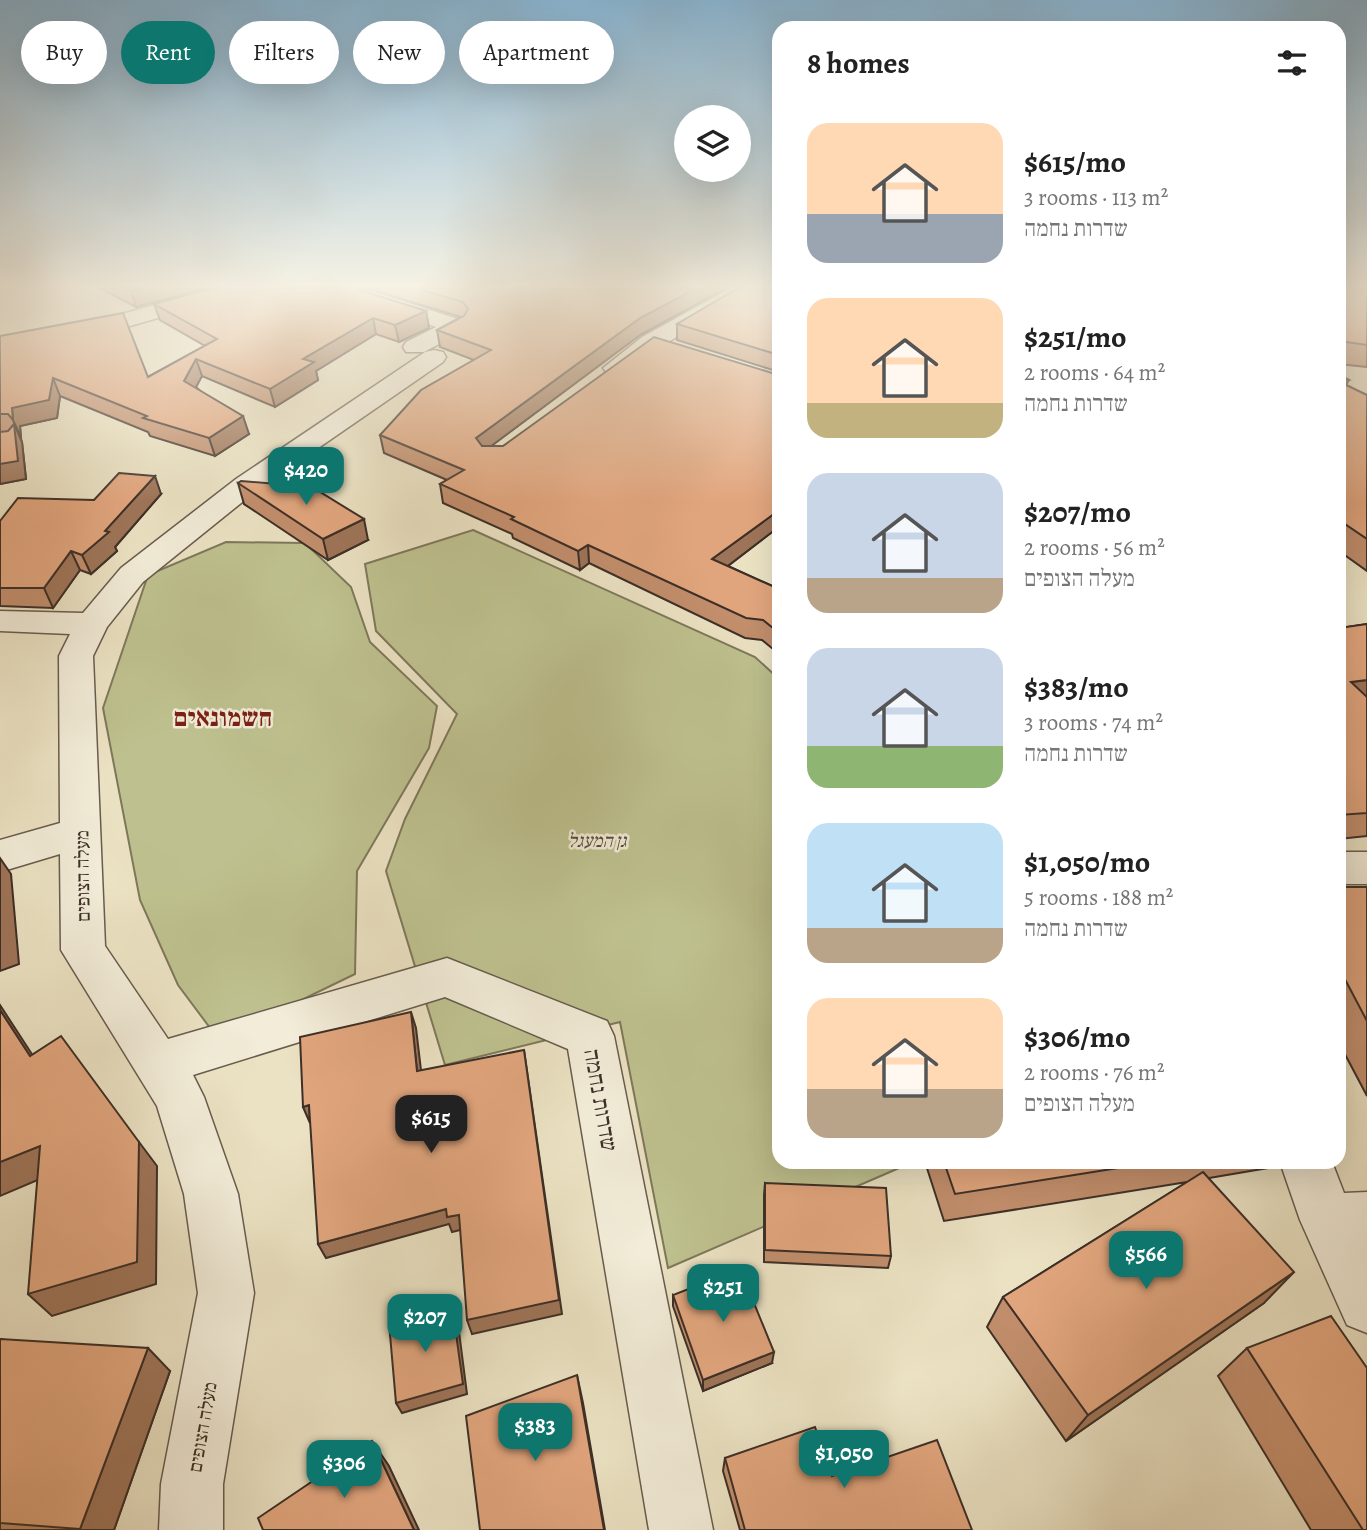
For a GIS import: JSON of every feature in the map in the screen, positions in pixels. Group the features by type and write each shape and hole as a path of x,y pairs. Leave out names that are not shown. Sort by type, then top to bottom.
{"street":[{"name":"מעלה הצופים","path":"191,1530 192,1484 226,1293 211,1194 179,1097 83,950 76,656 92,624 132,575 246,485 430,359"},
{"path":"595,383 627,359"},
{"path":"0,621 92,624"},
{"path":"0,856 82,832"},
{"path":"1346,868 1367,868"},
{"name":"שדרות נחמה","path":"158,1064 447,977 590,1037 681,1530"},
{"path":"1311,1169 1347,1219 1367,1305"}],"green space":[{"name":"גן המעגל","path":"473,530 755,657 772,673 772,1169 897,1169 668,1268 620,1022 445,1065 386,871 405,819 457,714 376,631 365,564"},
{"path":"226,542 305,543 351,587 370,642 437,706 429,748 357,871 355,974 219,1040 178,985 140,900 103,708 148,575"}],"building":[{"path":"0,359 141,359 148,377 180,359 196,359 184,381 243,416 209,438 143,418 147,416 53,378 49,400 12,408 13,420 8,414 0,414"},
{"path":"197,359 304,359 314,362 270,389"},
{"path":"475,359 583,359 476,438 482,446 503,446 623,359 728,359 772,373 772,515 712,559 772,586 772,627 763,620 746,618 588,545 578,551 511,519 514,517 440,484 464,470 380,435 421,390"},
{"path":"1346,385 1367,395 1367,539 1346,525"},
{"path":"14,424 18,461 0,464 0,432 8,431"},
{"path":"119,473 155,476 105,531 109,532 82,555 71,551 44,588 0,588 0,521 18,498 94,500"},
{"path":"241,481 312,487 364,519 323,539 238,483"},
{"path":"1367,624 1367,680 1351,682 1367,697 1367,813 1346,814 1346,627"},
{"path":"1346,887 1367,887 1367,1021 1346,981"},
{"path":"0,1010 30,1056 61,1036 139,1142 137,1262 28,1294 40,1146 0,1162"},
{"path":"411,1012 417,1071 524,1050 559,1300 467,1320 459,1215 447,1217 446,1209 318,1244 309,1105 303,1107 300,1037"},
{"path":"946,1169 1112,1169 955,1194"},
{"path":"1203,1172 1294,1272 1088,1415 1003,1297"},
{"path":"765,1183 886,1188 891,1256 765,1250"},
{"path":"740,1269 774,1352 703,1380 673,1295"},
{"path":"452,1305 463,1384 396,1403 389,1323"},
{"path":"1331,1316 1367,1368 1367,1530 1363,1530 1247,1348"},
{"path":"0,1339 148,1348 80,1529 0,1523"},
{"path":"577,1375 604,1530 480,1530 466,1416"},
{"path":"815,1427 832,1476 937,1440 972,1530 745,1530 725,1458"},
{"path":"372,1441 414,1530 263,1530 258,1518"}],"district":[{"name":"חשמונאים","path":"223,717"}]}
